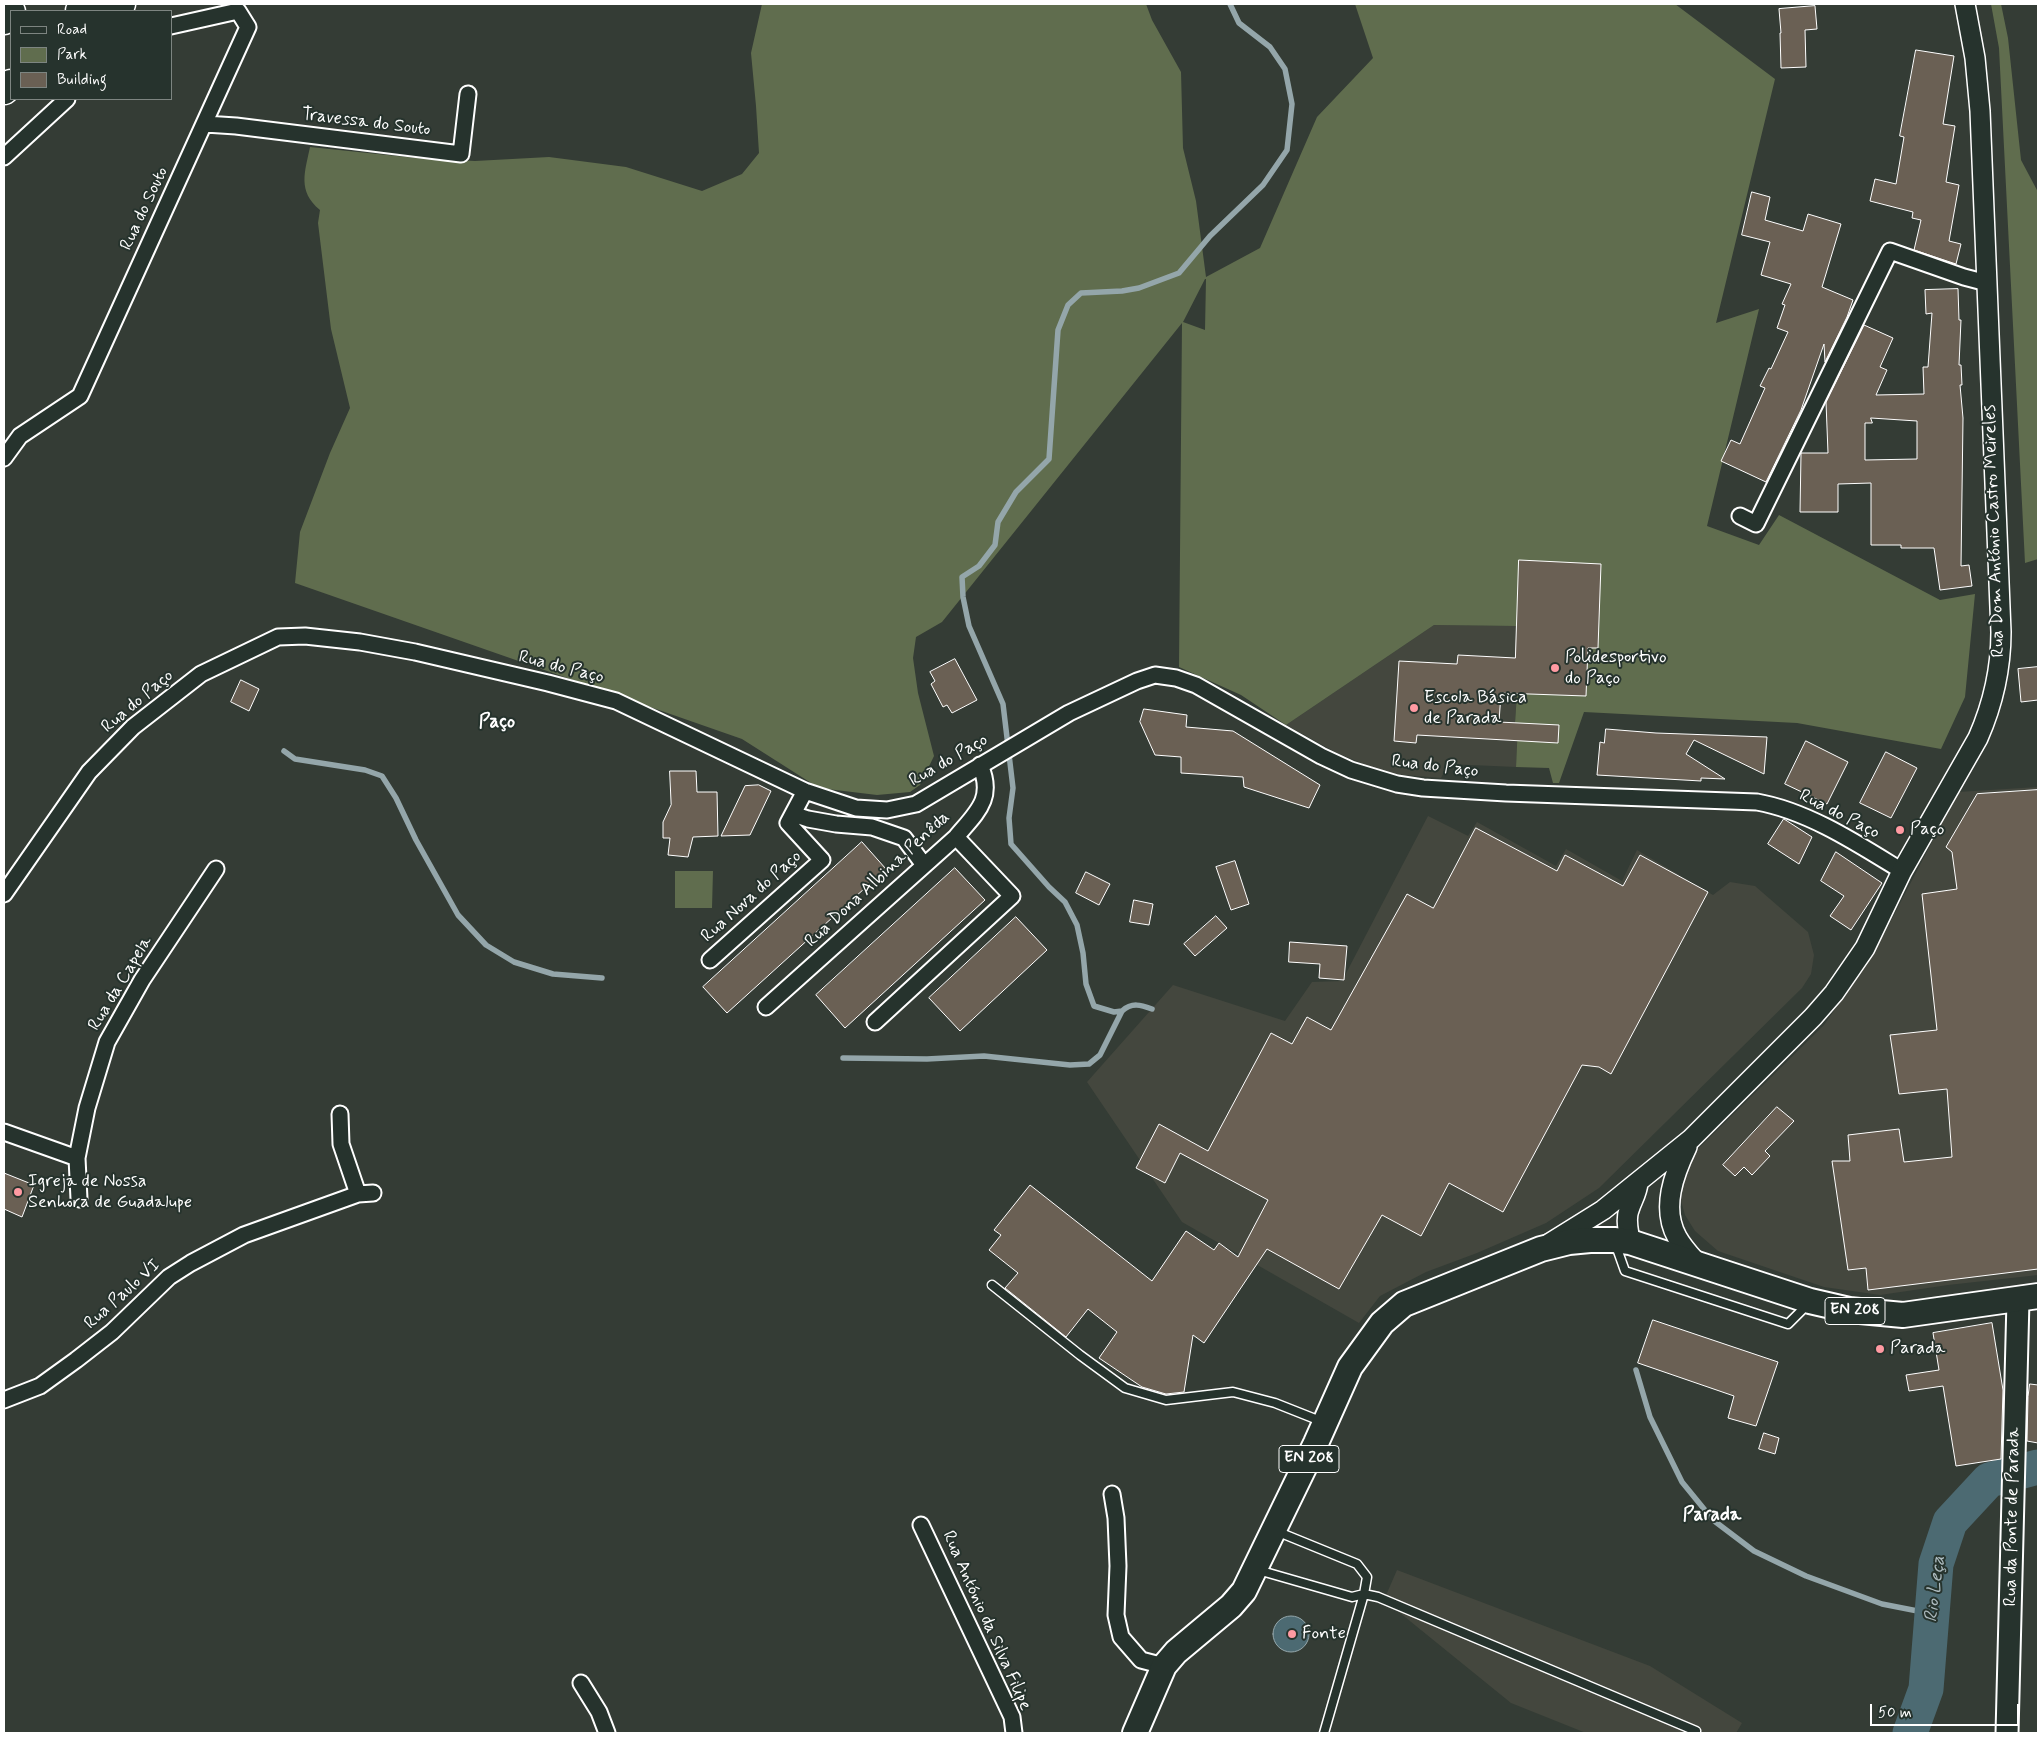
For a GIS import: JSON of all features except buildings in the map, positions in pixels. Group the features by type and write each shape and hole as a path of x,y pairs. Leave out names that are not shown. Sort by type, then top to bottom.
{"main road":[{"name":"EN 208","path":"1135,1733 1164,1666 1176,1652 1231,1606 1244,1591 1350,1367 1382,1323 1404,1304 1540,1249 1568,1242 1622,1241 1810,1302 1850,1310 1903,1315 2028,1298"},
{"name":"Rua da Ponte de Parada","path":"2007,1733 2014,1444 2028,1298"}],"street":[{"name":"Rua Dom António Castro Meireles","path":"1540,1249 1604,1210 1691,1139 1813,1017 1834,993 1865,948 1902,871 1978,738 1992,703 1998,670 2001,632 1980,111 1975,58 1965,4"},
{"name":"Rua do Souto","path":"4,458 20,436 80,396 248,27 238,11 172,26"},
{"name":"Travessa do Souto","path":"205,124 236,126 461,154 468,94"},
{"path":"4,157 66,100"},
{"path":"1740,516 1756,524 1890,251 1964,277 1987,282"},
{"name":"Rua do Paço","path":"4,894 89,772 133,727 202,674 278,637 305,636 360,642 406,650 616,701 805,791 856,808 888,810 916,804 1069,713 1137,681 1156,675 1176,678 1196,685 1321,756 1351,770 1397,784 1423,788 1506,793 1757,802 1797,813 1902,871"},
{"name":"Rua Dona Albina Penêda","path":"766,1008 956,837 982,807 986,794 986,778 980,765"},
{"path":"805,791 793,814 836,824 872,827 904,838 924,865"},
{"name":"Rua Nova do Paço","path":"710,960 822,860 788,823 793,814"},
{"path":"875,1022 1012,896 956,837"},
{"name":"Rua da Capela","path":"79,1198 77,1158 87,1108 107,1042 142,980 216,869"},
{"path":"340,1114 341,1144 358,1194"},
{"path":"4,1132 77,1158"},
{"name":"Rua Dom António Castro Meireles","path":"1691,1139 1672,1183 1671,1209 1676,1235 1683,1248 1699,1265"},
{"path":"1622,1241 1629,1210 1637,1192 1638,1184"},
{"name":"Rua Paulo VI","path":"4,1400 40,1386 76,1360 112,1332 169,1277 191,1263 244,1235 358,1194 373,1193"},
{"path":"1112,1494 1116,1518 1118,1566 1116,1615 1121,1638 1141,1660 1164,1666"},
{"name":"Rua António da Silva Filipe","path":"922,1525 1012,1717 1014,1733"},
{"path":"581,1683 599,1712 607,1733"}],"lane":[{"path":"1622,1241 1625,1271 1788,1324 1810,1302"},
{"path":"992,1285 1080,1355 1126,1388 1166,1400 1233,1392 1275,1404 1325,1423"},
{"path":"1274,1531 1357,1564 1367,1577 1364,1594 1324,1733"},
{"path":"1256,1569 1352,1597 1364,1594 1378,1597 1696,1731"}],"shaded area":[{"name":"Escola Básica de Parada","path":"1434,625 1517,626 1515,722 1518,723 1516,767 1448,764 1441,778 1393,774 1337,753 1286,725"},
{"path":"2038,787 2038,1275 1880,1295 1824,1287 1718,1251 1695,1231 1685,1215 1681,1201 1682,1184 1687,1167 1696,1151 1824,1025 1873,955 1958,792"},
{"path":"1428,816 1468,836 1477,822 1556,866 1566,849 1622,881 1637,850 1713,895 1730,882 1755,886 1808,932 1814,955 1811,974 1802,988 1599,1188 1546,1223 1477,1253 1426,1272 1380,1296 1359,1323 1182,1222 1087,1082 1173,985 1285,1021 1312,982 1342,981"},
{"path":"1397,1570 1650,1666 1742,1723 1736,1733 1586,1733 1511,1703 1384,1600"}],"green space":[{"path":"762,4 1146,4 1152,20 1181,72 1183,148 1196,201 1206,277 1260,248 1317,117 1373,58 1355,4 1675,4 1775,79 1716,323 1759,309 1707,526 1759,545 1779,515 1940,600 1975,594 1965,697 1941,749 1797,723 1584,712 1559,783 1553,783 1549,768 1516,767 1518,723 1515,723 1517,693 1516,626 1434,625 1286,725 1241,695 1179,667 1182,323 942,622 916,637 913,658 918,693 934,756 920,785 910,792 877,795 819,788 742,739 295,583 300,532 330,453 350,408 331,329 318,223 320,210 308,196 305,188 304,181 310,147 416,158 475,161 549,157 626,167 702,191 742,174 759,153 751,53","holes":["1206,279 1205,330 1183,322"]},
{"path":"1991,4 2001,4 2008,38 2021,160 2038,192 2038,559 2025,563 1999,48"},
{"path":"675,871 713,871 712,908 675,908"}],"water":[{"path":"1291,1616 1303,1622 1309,1634 1303,1646 1291,1652 1279,1646 1273,1634 1279,1622"}],"waterway":[{"path":"1122,1011 1114,1012 1094,1006 1086,984 1083,953 1077,925 1065,902 1011,844 1009,818 1013,788 1003,704 969,626 963,597 962,577 979,566 995,545 998,522 1016,492 1049,459 1058,330 1068,305 1081,293 1122,291 1139,288 1179,273 1210,236 1263,185 1287,150 1292,104 1285,69 1270,47 1239,23 1230,4"},
{"path":"284,751 295,759 365,770 382,776 396,798 416,840 458,915 486,945 514,962 553,974 602,978"},
{"path":"843,1058 927,1059 984,1056 1070,1065 1089,1064 1100,1055 1122,1011 1133,1005 1152,1009"},
{"path":"1636,1370 1650,1417 1682,1482 1713,1520 1754,1551 1806,1576 1882,1604 1933,1614"},
{"name":"Rio Leça","path":"1910,1733 1926,1689 1936,1564 1950,1522 1989,1480 2038,1467"}],"place":[{"name":"Polidesportivo do Paço","path":"1555,668"},
{"name":"Escola Básica de Parada","path":"1414,708"},
{"name":"Paço","path":"1900,830"},
{"name":"Igreja de Nossa Senhora de Guadalupe","path":"18,1192"},
{"name":"Parada","path":"1880,1349"},
{"name":"Fonte","path":"1292,1634"}],"district":[{"name":"Paço","path":"497,723"},
{"name":"Parada","path":"1712,1516"}]}
